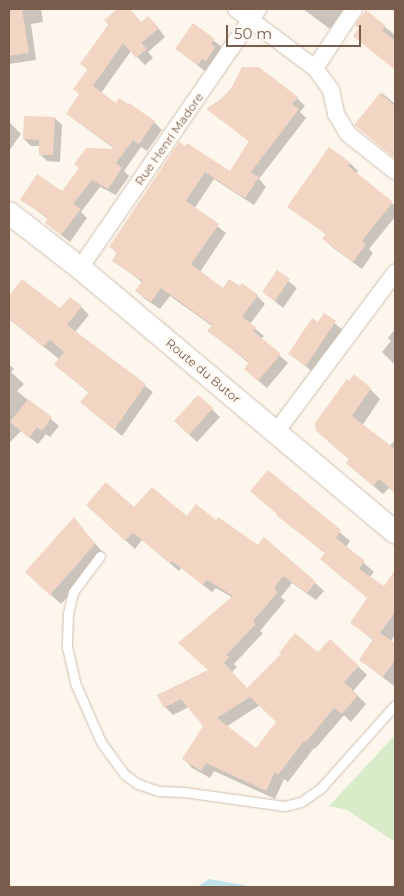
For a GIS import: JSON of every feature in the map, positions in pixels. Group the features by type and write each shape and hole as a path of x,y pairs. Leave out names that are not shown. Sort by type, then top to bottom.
{"street":[{"path":"236,9 254,15 315,68 331,90 336,114 348,134 395,171"},
{"path":"315,68 354,9"},
{"name":"Rue Henri Madore","path":"80,268 254,15"},
{"name":"Route du Butor","path":"9,214 80,268 395,532"},
{"path":"276,432 395,273"}],"lane":[{"path":"100,556 73,592 68,613 68,647 76,685 101,742 124,774 138,784 158,791 184,792 284,806 301,802 321,788 395,705"}],"green space":[{"path":"395,735 395,842 347,810 329,806"}],"water":[{"path":"209,879 254,887 197,887"}],"building":[{"path":"9,9 22,9 29,53 9,56"},
{"path":"117,9 130,9 141,22 148,16 159,28 141,43 147,49 136,58 123,43 93,86 116,103 119,98 155,121 139,144 133,140 116,163 122,168 108,189 92,180 73,204 81,209 61,235 45,223 48,218 20,200 37,174 62,191 79,168 74,164 86,148 116,149 66,114 79,94 73,89 88,69 80,64 108,25 104,20"},
{"path":"366,10 386,26 382,31 395,40 395,70 353,36 359,28 355,25"},
{"path":"193,23 215,39 211,44 215,47 206,61 202,59 198,65 175,49"},
{"path":"242,67 259,67 298,97 292,104 299,109 251,172 259,177 245,198 205,172 186,201 219,224 191,264 223,288 229,279 240,286 242,283 258,295 242,317 256,327 253,331 281,354 258,381 244,369 249,362 207,331 212,325 161,288 151,302 135,291 142,281 112,261 117,252 109,247 179,142 185,146 187,143 230,171 249,141 206,109 222,98 232,87"},
{"path":"380,93 395,106 395,158 354,125"},
{"path":"24,116 55,117 53,155 39,155 39,140 23,139"},
{"path":"329,147 351,163 348,166 393,202 362,241 366,244 353,262 322,239 326,234 287,207"},
{"path":"277,270 290,279 275,301 262,292"},
{"path":"22,279 60,308 70,297 82,306 67,325 146,384 114,430 80,402 89,392 54,365 64,352 50,340 43,347 9,318 9,296"},
{"path":"324,313 336,321 306,366 288,354 312,318 318,322"},
{"path":"354,374 371,388 352,416 395,449 395,493 379,479 373,486 346,463 349,459 316,431 315,423 347,379 349,381"},
{"path":"198,395 213,408 189,435 174,421"},
{"path":"28,399 52,417 42,431 37,427 29,438 10,422"},
{"path":"268,470 341,530 336,538 365,561 359,569 384,586 395,570 395,612 380,633 395,643 395,660 383,677 359,660 373,639 350,623 367,598 320,559 325,553 276,515 250,491"},
{"path":"106,482 134,507 152,487 187,516 196,504 216,520 218,517 258,545 264,537 316,582 307,593 283,576 274,588 278,592 253,621 256,624 226,655 229,657 224,663 247,688 281,654 279,653 295,633 318,652 330,639 359,666 344,682 358,695 342,714 334,708 306,742 304,741 278,775 275,772 266,791 206,763 201,771 182,759 203,726 181,699 164,708 157,695 208,670 178,643 233,596 207,580 203,585 172,561 170,563 133,533 125,541 86,505","holes":["250,697 276,722 256,748 217,718"]},
{"path":"74,517 95,544 50,595 25,572"}]}
